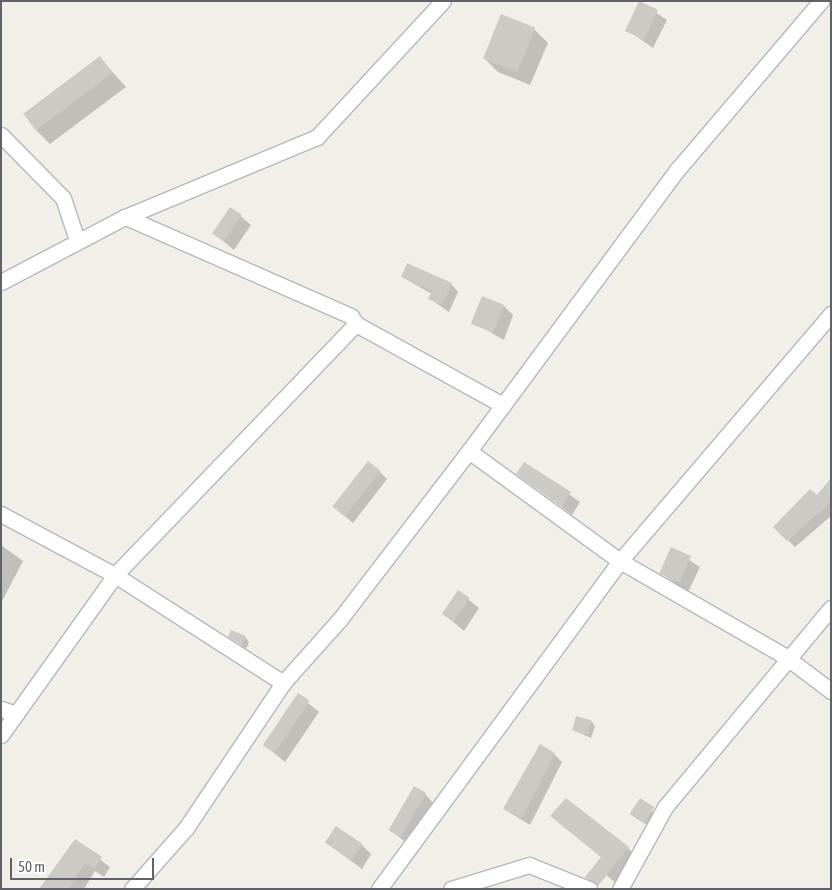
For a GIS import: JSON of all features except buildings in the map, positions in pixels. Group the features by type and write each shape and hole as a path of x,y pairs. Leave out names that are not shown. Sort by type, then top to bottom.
{"street":[{"path":"1,282 77,240 125,217 318,137 443,1"},
{"path":"132,889 186,828 283,683 340,618 469,451 678,169 820,1"},
{"path":"1,135 63,198 77,240"},
{"path":"125,217 351,316 356,324 503,405"},
{"path":"379,889 620,561 831,314"},
{"path":"1,734 115,575 356,324"},
{"path":"469,451 620,561 786,657 831,691"},
{"path":"1,514 115,575 283,683"},
{"path":"620,889 665,807 786,657 831,608"},
{"path":"1,710 16,714"},
{"path":"451,889 528,865 589,889"}]}
